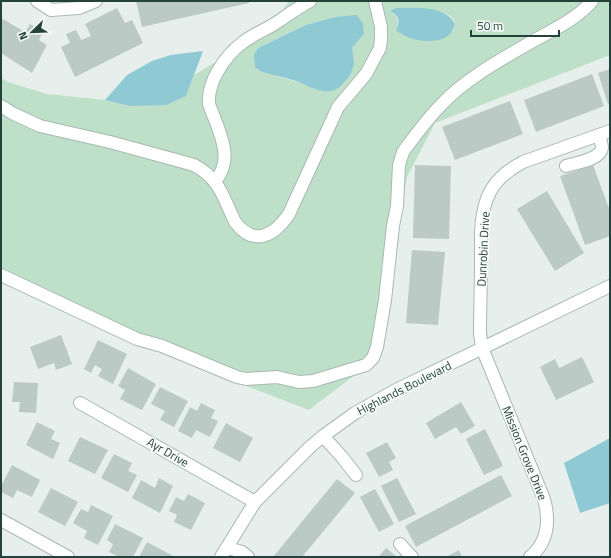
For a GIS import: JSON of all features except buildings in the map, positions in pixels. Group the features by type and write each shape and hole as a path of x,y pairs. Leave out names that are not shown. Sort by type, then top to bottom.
{"street":[{"path":"37,1 51,10 79,8 96,1"},
{"path":"215,181 222,172 225,159 222,142 208,104 210,89 216,76 240,44 310,1"},
{"path":"1,106 12,113 40,126 110,142 194,165 215,181 239,228 253,236 264,236 282,224 298,194 305,175 338,107 366,74 380,48 381,27 375,1"},
{"path":"1,275 137,339 162,346 238,377 250,379 278,377 299,382 313,381 366,365 373,358 377,347 385,300 393,226 397,206 399,166 403,152 442,104 458,90 479,74 514,52 562,25 592,1"},
{"path":"566,166 593,158 600,153 605,133"},
{"name":"Dunrobin Drive","path":"482,348 480,333 482,235 484,207 489,194 500,179 515,166 605,133"},
{"name":"Highlands Boulevard","path":"225,552 255,502 323,436 355,413 374,401 610,286"},
{"name":"Mission Grove Drive","path":"482,348 547,509 547,529 544,538 540,546 530,557"},
{"name":"Ayr Drive","path":"80,403 255,502"},
{"path":"323,436 356,475"},
{"path":"1,520 68,557"},
{"path":"400,544 412,557"},
{"path":"225,552 242,552 248,557"}],"green space":[{"path":"289,1 610,1 610,55 435,123 407,177 376,359 309,410 241,384 18,282 1,271 1,78 8,82 47,94 105,100 129,106 186,96 194,75 268,31","holes":["396,8 439,11 447,14 453,18 455,24 454,31 396,31 398,20 397,17 390,11","335,17 364,34 352,48 353,67 344,84 328,92 322,91 260,71 255,67 258,48 306,25"]}],"water":[{"path":"396,8 420,8 444,13 455,24 453,31 443,39 430,41 416,40 407,37 396,31 398,19 396,15 390,11"},
{"path":"357,15 363,24 364,34 352,48 354,65 349,77 337,89 327,92 319,90 296,81 260,71 255,67 254,55 258,48 306,25 335,17"},
{"path":"203,51 186,96 166,105 129,106 105,100 127,75 152,61 171,55"},
{"path":"610,438 610,503 580,513 564,463"}]}
